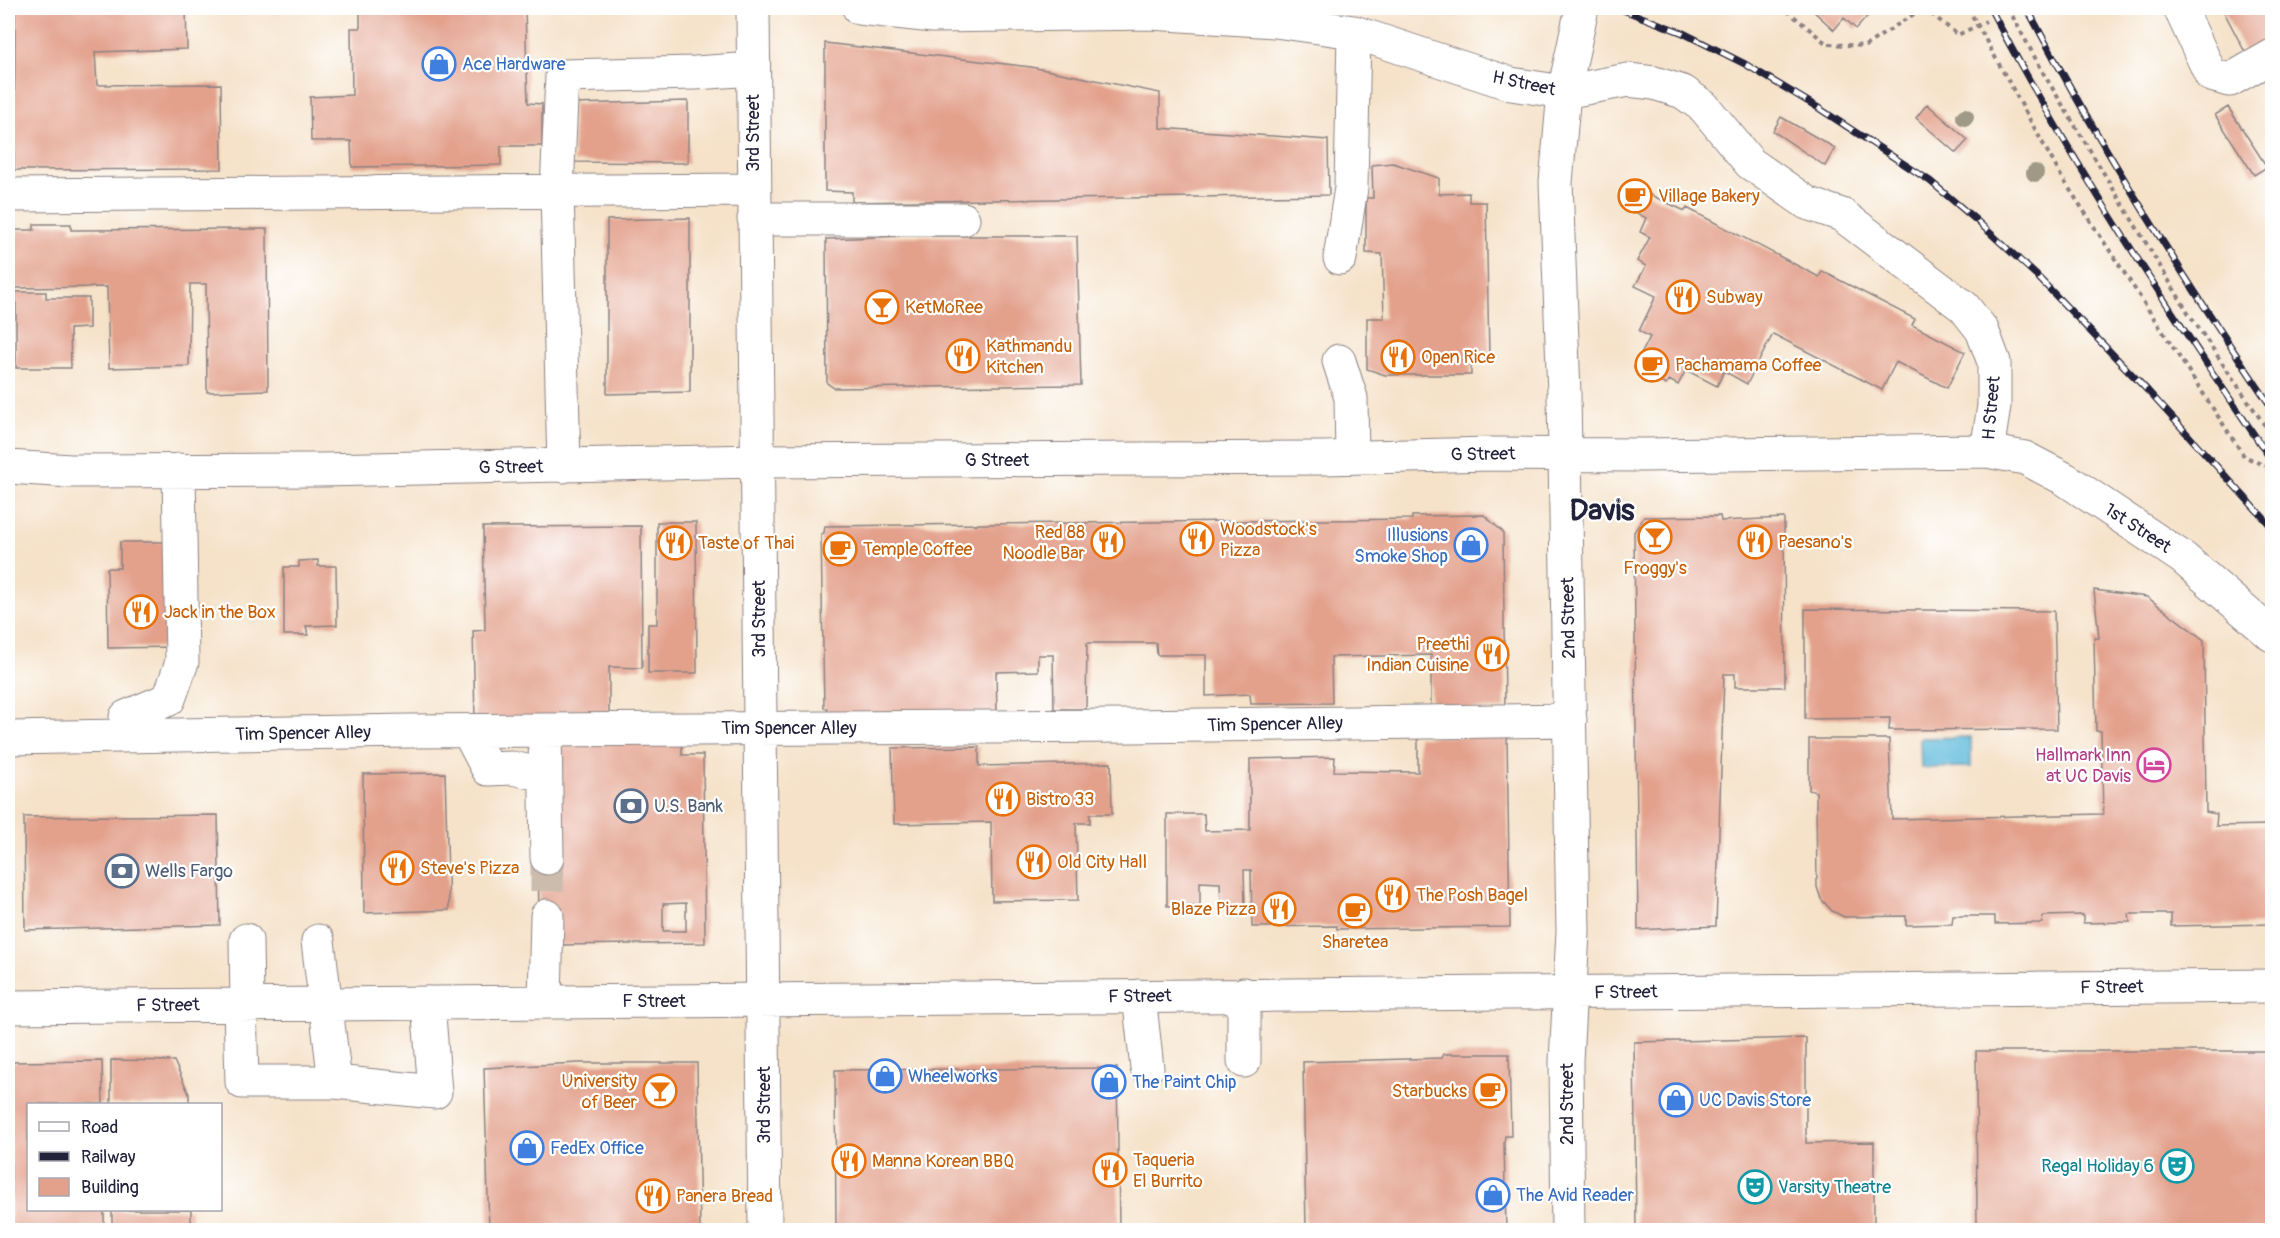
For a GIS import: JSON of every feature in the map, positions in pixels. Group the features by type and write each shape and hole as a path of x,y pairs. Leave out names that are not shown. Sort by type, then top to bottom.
{"street":[{"name":"3rd Street","path":"753,8 758,461 758,729 765,1230"},
{"name":"H Street","path":"859,8 933,16 1151,13 1275,21 1354,32 1511,84 1564,92 1628,80 1654,83 1683,92 1704,107 1750,163 1807,203 1842,215 1964,307 1982,330 1994,362 1994,406 1987,452"},
{"name":"2nd Street","path":"1568,1230 1566,1061 1574,932 1565,455 1556,182 1564,92 1582,8"},
{"path":"2180,8 2211,75 2230,80 2272,56"},
{"path":"1340,258 1351,188 1354,32"},
{"path":"564,466 557,191 562,76 753,69"},
{"path":"8,195 557,191 963,219"},
{"path":"1338,458 1351,398 1340,361"},
{"name":"G Street","path":"8,467 71,471 564,466 758,461 1987,452"},
{"name":"1st Street","path":"1987,452 2025,458 2065,479 2183,558 2272,634"},
{"path":"126,717 169,699 182,662 179,470"},
{"name":"Tim Spencer Alley","path":"8,738 545,730 1570,720"},
{"path":"545,730 547,858"},
{"path":"468,731 488,769 512,768 545,775"},
{"path":"545,1001 547,916"},
{"path":"246,940 242,1082 335,1082 435,1092 428,1003"},
{"path":"318,941 335,1082"},
{"name":"F Street","path":"8,1007 2272,986"},
{"path":"1244,994 1244,1060"},
{"path":"1139,996 1146,1068"}],"path":[{"path":"1770,8 1784,8 1827,44 1865,46 1923,8 1958,35 1986,21"},
{"path":"1968,8 2068,186 2244,456 2265,466"},
{"path":"2008,8 2045,76 2189,314 2272,436"}],"water":[{"path":"1971,737 1971,767 1921,768 1920,738"}],"building":[{"path":"15,8 186,8 187,49 95,52 97,85 221,84 222,169 14,170"},
{"name":"Ace Hardware","path":"360,8 525,8 528,103 542,104 542,146 501,146 501,165 352,167 351,141 311,141 310,97 352,95 351,28 360,28"},
{"path":"1810,8 1875,8 1856,29 1844,18 1834,30"},
{"path":"2222,8 2272,8 2272,42 2247,56"},
{"path":"825,43 1031,67 1160,93 1160,128 1328,140 1329,195 852,202 852,192 825,191"},
{"path":"688,101 688,163 574,162 573,104"},
{"path":"1927,104 1968,140 1956,153 1916,118"},
{"path":"2228,107 2267,167 2254,175 2215,115"},
{"path":"1781,117 1835,148 1825,166 1773,131"},
{"path":"1393,163 1439,178 1439,194 1469,193 1469,202 1486,202 1489,357 1471,357 1471,375 1385,375 1367,369 1367,318 1384,318 1382,254 1366,253 1366,198 1373,198 1372,165"},
{"path":"1644,192 1685,211 1687,208 1819,277 1822,271 1915,319 1912,325 1965,352 1947,388 1896,362 1882,390 1773,334 1747,384 1724,371 1717,386 1686,370 1678,385 1669,380 1666,385 1634,368 1650,337 1639,331 1656,296 1635,286 1646,266 1637,261 1650,237 1640,232 1646,218 1635,212"},
{"path":"690,218 690,392 607,394 607,220"},
{"path":"34,224 71,224 71,230 267,229 268,390 207,392 206,284 190,284 189,366 109,368 107,287 14,288 14,230 34,230"},
{"path":"908,236 1077,236 1081,385 834,388 827,383 826,239"},
{"path":"16,292 46,292 46,298 89,298 89,328 70,329 71,368 16,368"},
{"path":"1484,515 1503,532 1505,709 1431,709 1431,655 1331,657 1332,703 1251,704 1250,694 1206,696 1206,655 1157,655 1156,643 1087,643 1086,709 1054,709 1053,655 1038,655 1038,671 996,672 997,712 827,715 827,708 824,708 821,534 824,533 825,526 1412,519 1412,516"},
{"path":"1720,516 1721,521 1784,518 1785,687 1735,687 1735,674 1724,674 1716,926 1638,930 1634,532 1644,517"},
{"path":"657,522 696,522 697,673 648,673 648,624 657,624"},
{"path":"641,526 642,668 609,667 609,715 475,720 473,631 485,630 483,527"},
{"path":"120,542 165,542 177,647 108,648 107,568 120,568"},
{"path":"318,560 318,566 336,566 337,625 306,626 308,635 284,635 284,567 299,567 299,561"},
{"name":"Hallmark Inn at UC Davis","path":"2094,590 2147,597 2204,640 2206,812 2217,814 2216,826 2272,825 2272,924 2171,926 2171,914 2129,914 2130,922 2083,923 2083,915 2043,916 2042,923 1995,924 1995,916 1953,916 1952,924 1906,925 1906,916 1844,917 1832,911 1821,899 1817,887 1816,792 1809,790 1809,739 1889,739 1892,819 2103,814 2101,731 2096,731 2094,638 2099,638"},
{"name":"Hallmark Inn at UC Davis","path":"1805,609 2054,611 2057,729 1889,730 1890,718 1805,719"},
{"path":"1507,736 1510,927 1337,929 1337,926 1252,927 1251,870 1244,870 1245,905 1221,905 1220,883 1200,882 1200,905 1167,906 1167,814 1204,814 1205,831 1250,830 1250,759 1335,757 1334,771 1418,772 1418,737"},
{"name":"U.S. Bank","path":"682,742 682,755 703,755 705,943 560,945 539,917 538,858 558,743","holes":["686,903 686,931 663,931 663,904"]},
{"name":"Old City Hall","path":"979,747 979,766 1111,763 1112,814 1090,814 1090,823 1076,823 1078,900 992,901 991,822 894,824 892,748"},
{"path":"445,773 449,910 364,913 363,774"},
{"name":"Wells Fargo","path":"218,815 220,925 25,930 24,817"},
{"path":"1806,1038 1806,1143 1874,1142 1874,1230 1636,1230 1634,1042"},
{"path":"1976,1051 2272,1051 2272,1230 1977,1230"},
{"path":"1444,1054 1509,1054 1511,1136 1505,1136 1504,1143 1506,1230 1306,1230 1303,1062 1442,1058"},
{"path":"111,1060 174,1061 189,1094 189,1103 111,1103"},
{"path":"102,1061 103,1103 27,1103 27,1211 104,1211 104,1230 11,1230 10,1062"},
{"path":"578,1063 697,1063 700,1230 489,1230 484,1068"},
{"path":"1117,1068 1119,1230 836,1230 835,1070"},
{"path":"112,1211 191,1211 191,1230 112,1230"}],"tunnel":[{"path":"547,858 547,916"}],"railway":[{"path":"1618,8 1683,33 1745,64 1817,107 1930,181 2035,274 2148,391 2272,527"},
{"path":"1990,8 2089,182 2197,350 2272,461"},
{"path":"2027,8 2113,161 2272,408"}],"place":[{"name":"Ace Hardware","path":"439,64"},
{"name":"Village Bakery","path":"1635,196"},
{"name":"Subway","path":"1683,297"},
{"name":"KetMoRee","path":"882,307"},
{"name":"Kathmandu Kitchen","path":"963,356"},
{"name":"Open Rice","path":"1398,357"},
{"name":"Pachamama Coffee","path":"1652,365"},
{"name":"Froggy's","path":"1655,537"},
{"name":"Woodstock's Pizza","path":"1197,539"},
{"name":"Red 88 Noodle Bar","path":"1108,542"},
{"name":"Paesano's","path":"1755,542"},
{"name":"Taste of Thai","path":"675,543"},
{"name":"Illusions Smoke Shop","path":"1471,545"},
{"name":"Temple Coffee","path":"840,549"},
{"name":"Jack in the Box","path":"141,612"},
{"name":"Preethi Indian Cuisine","path":"1492,654"},
{"name":"Hallmark Inn at UC Davis","path":"2154,765"},
{"name":"Bistro 33","path":"1003,799"},
{"name":"U.S. Bank","path":"631,806"},
{"name":"Old City Hall","path":"1034,862"},
{"name":"Steve's Pizza","path":"397,868"},
{"name":"Wells Fargo","path":"122,871"},
{"name":"The Posh Bagel","path":"1393,895"},
{"name":"Blaze Pizza","path":"1279,909"},
{"name":"Sharetea","path":"1355,911"},
{"name":"Wheelworks","path":"885,1076"},
{"name":"The Paint Chip","path":"1109,1082"},
{"name":"University of Beer","path":"660,1091"},
{"name":"Starbucks","path":"1490,1091"},
{"name":"UC Davis Store","path":"1676,1100"},
{"name":"FedEx Office","path":"527,1148"},
{"name":"Manna Korean BBQ","path":"849,1161"},
{"name":"Regal Holiday 6","path":"2177,1166"},
{"name":"Taqueria El Burrito","path":"1110,1170"},
{"name":"Varsity Theatre","path":"1755,1187"},
{"name":"The Avid Reader","path":"1493,1195"},
{"name":"Panera Bread","path":"653,1196"}],"district":[{"name":"Davis","path":"1602,510"}]}
